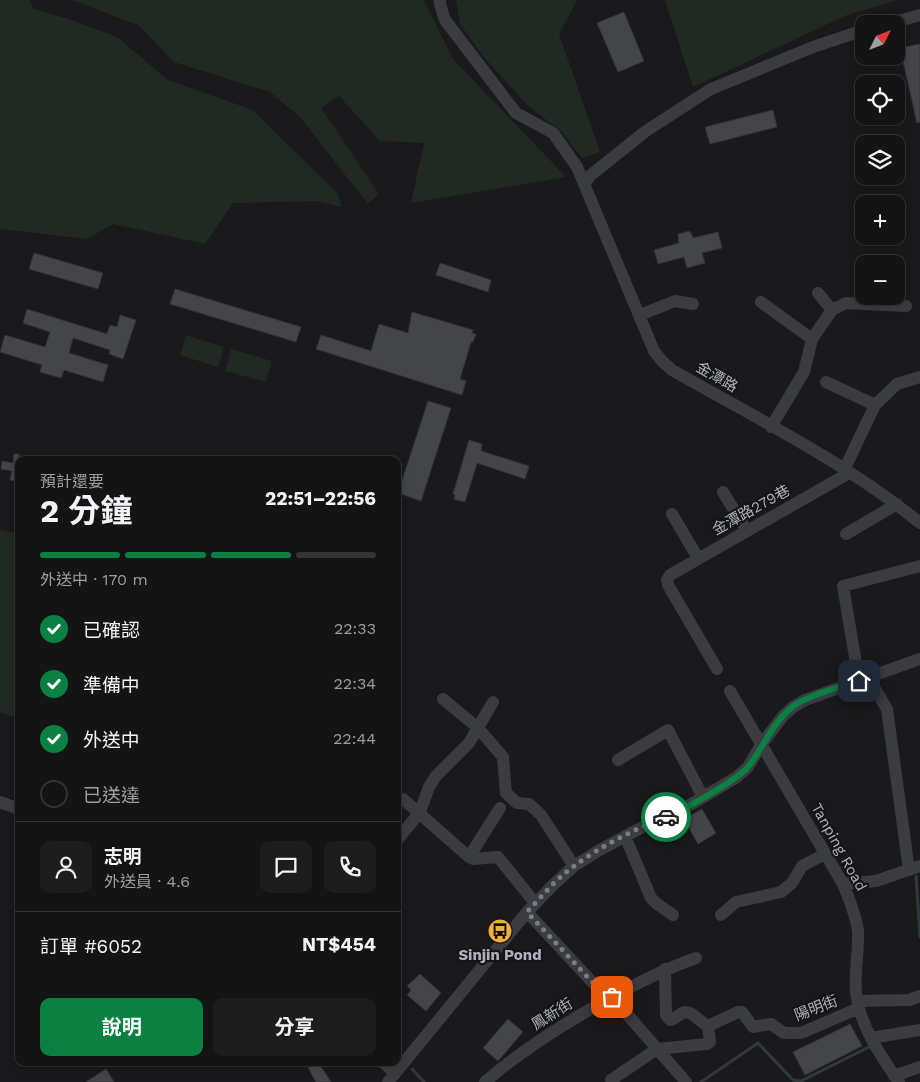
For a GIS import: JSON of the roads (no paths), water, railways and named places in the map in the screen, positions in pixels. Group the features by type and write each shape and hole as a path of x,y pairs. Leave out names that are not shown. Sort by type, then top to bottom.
{"street":[{"name":"金潭路","path":"440,0 445,20 516,113 553,133 577,167 654,351 662,362 672,370 846,472 897,504 920,523"},
{"path":"905,19 920,15"},
{"path":"584,184 591,176 646,131 710,89 813,47 855,33"},
{"path":"818,294 832,310"},
{"path":"640,315 675,301 693,304"},
{"path":"760,302 812,338"},
{"path":"771,427 804,372 812,338 832,310 846,302 906,306"},
{"path":"846,472 875,406 897,384 920,377"},
{"path":"826,382 875,406"},
{"name":"金潭路279巷","path":"717,669 668,585 667,580 670,575 846,472"},
{"path":"724,492 747,531"},
{"path":"846,534 897,504"},
{"path":"672,514 698,558"},
{"path":"843,884 876,881 914,868 887,709 864,679 843,586 920,566"},
{"path":"401,1066 531,908 574,866 648,824 678,812 737,776 748,767 761,745 793,706 920,659"},
{"name":"Tanping Road","path":"730,691 843,884 853,908 858,931 856,991 861,1017 871,1038 897,1079"},
{"path":"443,699 478,728 503,757 506,793 517,803 529,804 541,815 574,866"},
{"path":"401,835 420,812 429,788 436,776 470,743 493,702"},
{"path":"618,760 668,730 703,797"},
{"path":"403,799 469,857 473,859 498,857 531,908 686,1082"},
{"path":"0,802 15,808"},
{"path":"469,857 500,808"},
{"path":"625,836 652,898 673,915"},
{"path":"721,915 736,902 782,892 792,883 802,866 825,854"},
{"name":"鳳新街","path":"485,1082 546,1036 610,998 665,969 696,958"},
{"path":"611,1080 657,1049 707,1044 710,1042 708,1026 689,1013 685,1012 670,1020 667,1018 665,969"},
{"path":"858,1004 909,1000 920,996"},
{"name":"陽明街","path":"708,1026 738,1012 742,1012 753,1027 771,1024 784,1033 801,1033 858,1004"},
{"path":"871,1038 920,1030"},
{"path":"385,1066 391,1078 401,1066"},
{"path":"897,1079 920,1067"}],"waterway":[{"path":"916,876 920,937"},
{"path":"701,1082 758,1043 793,1080 801,1081 871,1046"},
{"path":"412,1069 424,1082"}],"place":[{"name":"Sinjin Pond","path":"500,931"}]}
